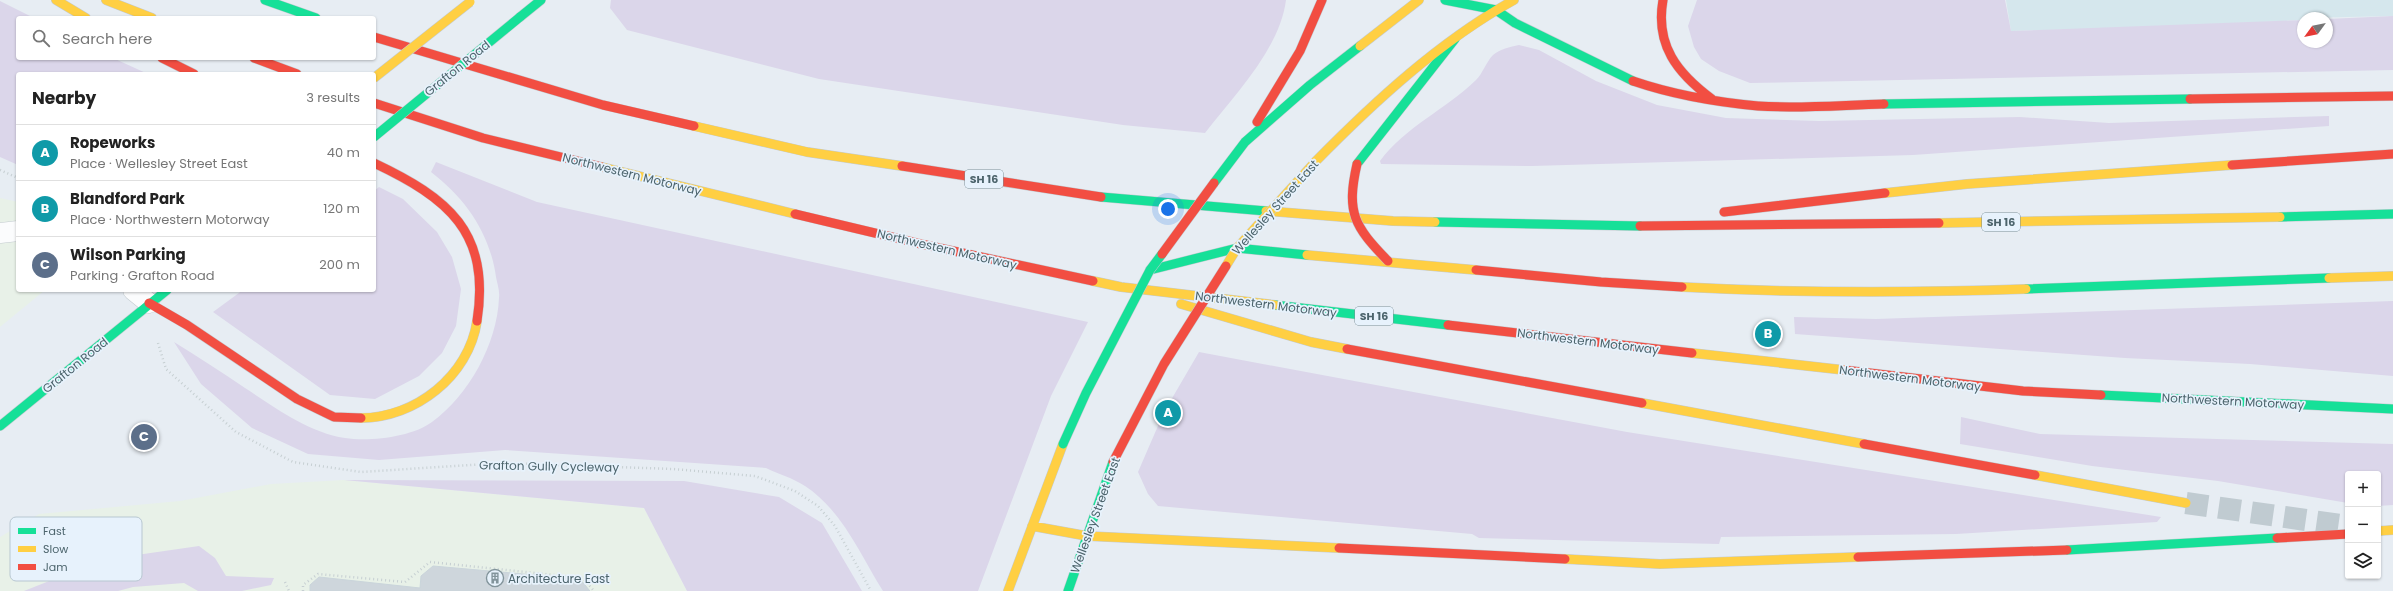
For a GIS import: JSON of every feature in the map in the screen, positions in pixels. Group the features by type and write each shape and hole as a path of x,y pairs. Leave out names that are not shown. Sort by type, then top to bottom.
{"main road":[{"path":"56,0 83,16"},
{"path":"106,0 147,16"},
{"path":"265,0 310,16"},
{"name":"Grafton Road","path":"376,135 541,0"},
{"path":"1008,591 1063,444 1086,393 1150,270 1245,142 1300,51 1322,0"},
{"path":"1245,142 1310,84 1419,0"},
{"path":"1445,0 1496,10 1514,0"},
{"path":"1486,0 1496,10 1515,22 1630,80 1666,92 1715,101 1760,106 2393,96"},
{"path":"1663,0 1660,22 1670,55 1681,73 1697,89 1715,101"},
{"path":"376,76 471,1"},
{"name":"Wellesley Street East","path":"1068,591 1112,462 1164,364 1237,248 1339,137 1455,38 1496,10"},
{"name":"SH 16","path":"376,38 604,105 807,152 1116,200 1393,221 1610,226 2105,221 2393,214"},
{"path":"1388,261 1362,234 1352,214 1350,197 1357,164 1455,38"},
{"path":"166,60 190,72"},
{"path":"259,60 292,72"},
{"name":"Northwestern Motorway","path":"376,104 483,138 921,244 1121,287 2023,391 2393,409"},
{"path":"1713,214 1966,184 2393,154"},
{"path":"154,296 179,319 277,388 317,410 338,418 366,420 387,417 410,409 428,398 446,383 462,364 471,345 481,301 482,276 473,249 462,225 447,206 426,190 376,164"},
{"path":"1610,226 1697,215"},
{"path":"1150,270 1237,248 1601,282 1740,290 1925,293 2393,276"},
{"path":"1121,287 1311,342 2186,503"},
{"name":"Grafton Road","path":"0,426 154,296"},
{"path":"1032,526 1087,536 1660,564 2123,548 2345,534"},
{"path":"2381,531 2393,530"}],"lane":[{"path":"0,233 16,231"},
{"path":"140,292 154,296"}],"path":[{"path":"0,170 16,177"},
{"name":"Grafton Gully Cycleway","path":"156,336 166,369 236,432 293,462 361,472 503,463 673,469 755,476 795,491 818,506 835,526 871,591"},
{"path":"303,591 303,585 318,574 405,582 430,562 583,578 594,591"},
{"path":"285,582 288,591"}],"shaded area":[{"path":"611,0 1286,0 1282,18 1275,36 1265,54 1242,87 1205,133 1123,125 819,79 627,30 610,8"},
{"path":"1697,0 2005,0 2011,31 2297,20 2297,48 2333,48 2333,19 2393,16 2393,70 1750,83 1719,71 1701,59 1694,47 1688,26"},
{"path":"2006,0 2393,0 2393,16 2333,17 2333,12 2297,12 2297,20 2181,26 2011,31"},
{"path":"0,1 30,16 16,16 16,60 117,60 144,72 16,72 16,164 0,157"},
{"path":"1519,45 1539,50 1596,81 1657,105 1726,118 1819,121 2020,117 2109,123 2329,116 2329,126 1913,155 1532,166 1381,164 1380,161 1401,138 1464,91 1476,80 1493,55 1509,47"},
{"path":"436,162 537,202 1088,322 1051,396 978,591 883,591 850,534 830,508 805,486 766,468 505,450 379,460 308,454 252,428 201,384 174,342 281,411 305,425 331,435 355,439 378,439 402,435 424,427 445,411 458,398 469,383 487,350 497,315 499,290 493,261 482,231 465,205 455,193 431,172"},
{"path":"379,187 403,199 437,232 452,257 461,289 456,326 442,353 419,376 375,399 330,395 213,312 240,292 376,292 376,189"},
{"path":"0,198 16,202 16,292 43,292 0,327"},
{"path":"2393,301 2393,376 2250,364 2125,358 1795,334 1794,317 1876,319"},
{"path":"1199,352 1627,432 2161,517 2157,522 1956,534 1721,537 1719,544 1479,538 1472,534 1158,506 1148,494 1138,472 1164,412"},
{"path":"1961,417 2040,434 2393,444 2393,505 2381,506 2381,471 2345,471 2345,502 2218,481 2092,466 1960,444"},
{"path":"344,480 644,508 687,591 0,591 0,537 10,531 10,581 142,581 142,517 34,517 39,514 180,501 271,484"},
{"path":"344,480 684,481 779,497 822,523 862,591 687,591 644,508"},
{"path":"199,546 215,558 226,576 274,578 271,585 242,591 198,591 184,583 133,587 118,591 24,591 49,581 142,581 142,554"}],"building":[{"name":"Architecture East","path":"433,566 580,579 590,591 310,591 310,585 319,577 420,588 421,576"}],"tunnel":[{"path":"2186,503 2345,526"}],"traffic: fast":[{"path":"265,0 310,16"},
{"path":"520,17 541,0"},
{"path":"1445,0 1496,10"},
{"path":"1496,10 1515,23 1633,81"},
{"path":"376,135 520,17"},
{"path":"1357,164 1455,39"},
{"path":"1214,183 1245,142 1310,85 1360,46"},
{"path":"1884,104 2190,99"},
{"path":"1101,197 1266,211"},
{"path":"2280,217 2393,214"},
{"path":"1435,222 1640,226"},
{"path":"1150,270 1237,248 1307,255"},
{"path":"1063,444 1086,393 1150,270 1162,254"},
{"path":"2026,289 2329,278"},
{"path":"0,426 165,292"},
{"path":"1275,305 1448,325"},
{"path":"2101,395 2393,409"},
{"path":"1068,591 1113,462"},
{"path":"2067,550 2277,538"}],"traffic: slow":[{"path":"56,0 83,16"},
{"path":"106,0 147,16"},
{"path":"1360,46 1419,0"},
{"path":"1315,162 1384,95 1434,53 1487,16 1514,0"},
{"path":"376,76 470,2"},
{"path":"694,126 807,152 902,166"},
{"path":"1226,266 1237,248 1315,162"},
{"path":"1885,193 1967,184 2232,165"},
{"path":"602,167 795,214"},
{"path":"1266,211 1393,221 1435,222"},
{"path":"1939,223 2280,217"},
{"path":"1307,255 1476,270"},
{"path":"2329,278 2393,276"},
{"path":"1093,281 1121,287 1275,305"},
{"path":"1682,287 1854,292 2026,289"},
{"path":"1181,304 1311,342 1347,349"},
{"path":"361,418 381,416 401,411 419,402 436,390 451,376 463,359 472,341 477,321"},
{"path":"1692,353 1844,370"},
{"path":"1642,403 1864,444"},
{"path":"1008,591 1063,444"},
{"path":"2035,475 2186,503"},
{"path":"1032,526 1087,536 1339,548"},
{"path":"2381,531 2393,530"},
{"path":"1565,559 1660,564 1858,557"}],"traffic: jam":[{"path":"1257,122 1300,51 1322,0"},
{"path":"1663,0 1661,16 1662,31 1671,57 1688,79 1712,99"},
{"path":"376,38 603,105 694,126"},
{"path":"166,60 190,72"},
{"path":"259,60 292,72"},
{"path":"1633,81 1695,97 1758,106 1805,107 1884,104"},
{"path":"2190,99 2393,96"},
{"path":"376,104 483,138 602,167"},
{"path":"2232,165 2393,154"},
{"path":"376,164 423,190 443,205 458,222 470,241 477,264 480,290 477,321"},
{"path":"1357,164 1352,195 1356,218 1360,228 1367,238 1388,261"},
{"path":"902,166 1101,197"},
{"path":"1162,254 1214,183"},
{"path":"1724,212 1885,193"},
{"path":"795,214 921,244 1093,281"},
{"path":"1640,226 1939,223"},
{"path":"1113,462 1164,364 1226,266"},
{"path":"1476,270 1601,282 1682,287"},
{"path":"149,303 187,325 297,399 334,417 361,418"},
{"path":"1448,325 1692,353"},
{"path":"1347,349 1642,403"},
{"path":"1844,370 2023,391 2101,395"},
{"path":"1864,444 2035,475"},
{"path":"2277,538 2345,534"},
{"path":"1339,548 1565,559"},
{"path":"1858,557 2067,550"}],"place":[{"name":"Blandford Park","path":"1768,334"},
{"name":"Ropeworks","path":"1168,413"},
{"name":"Wilson Parking","path":"144,437"},
{"name":"Architecture East","path":"495,578"}]}
